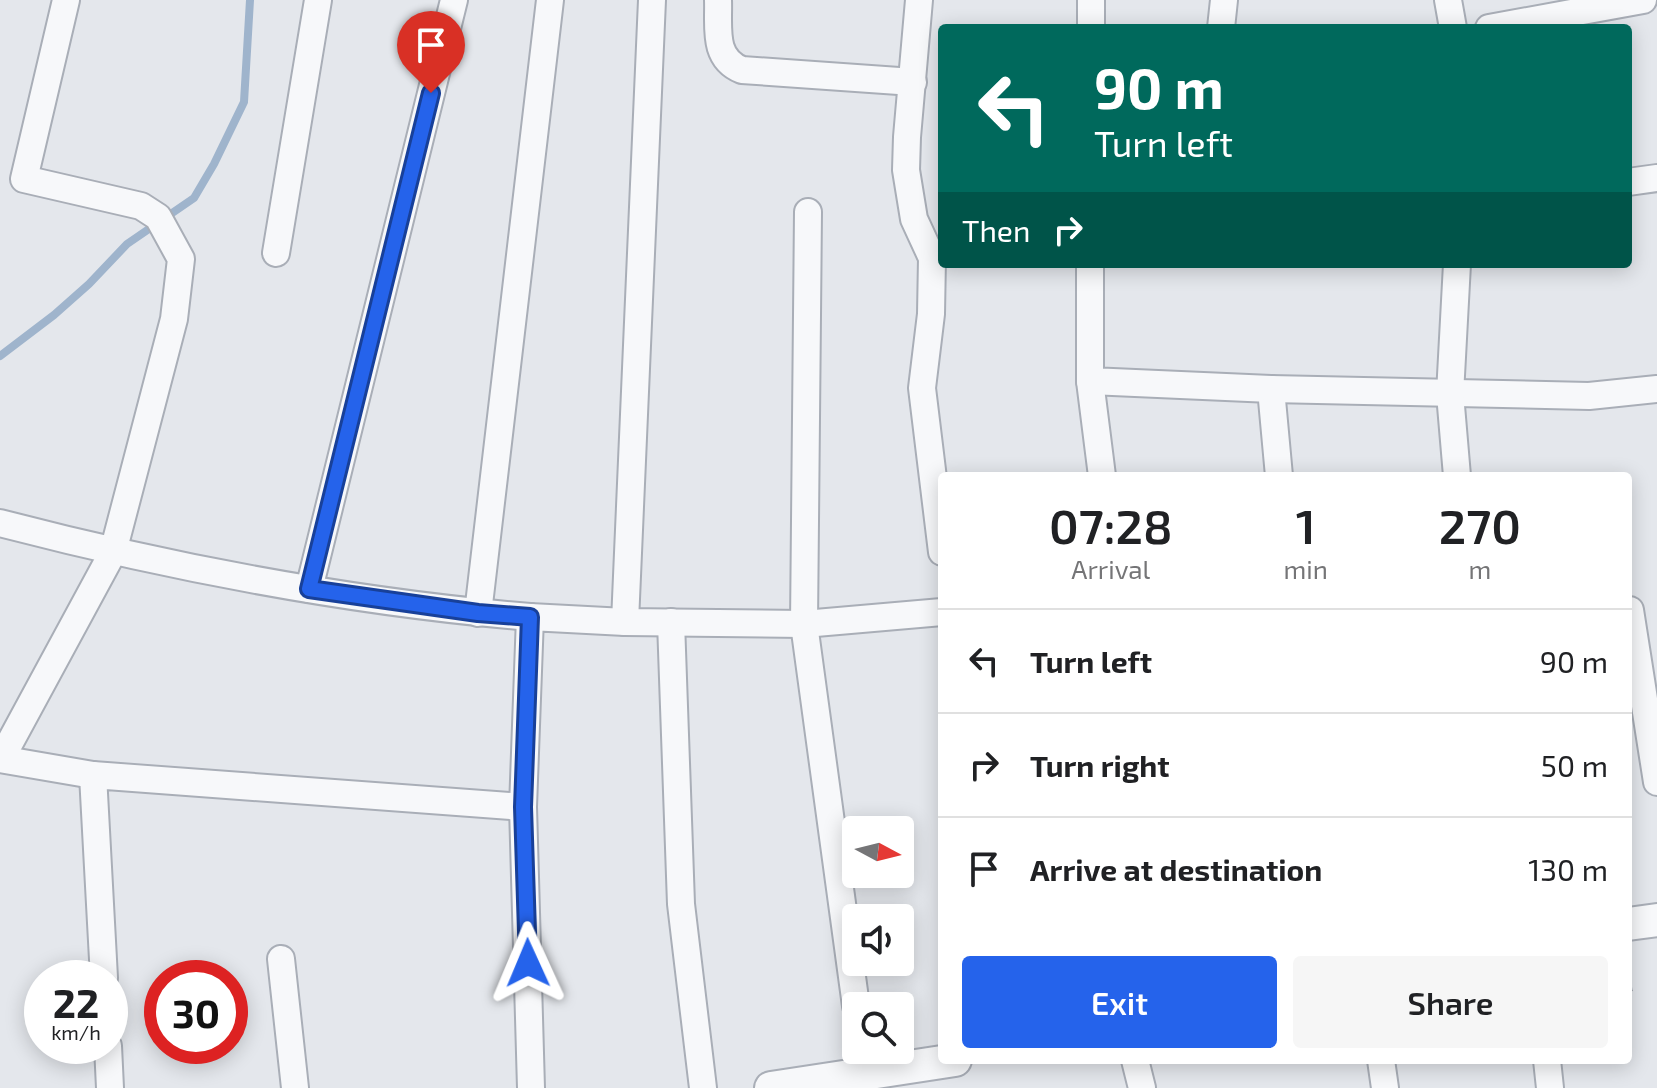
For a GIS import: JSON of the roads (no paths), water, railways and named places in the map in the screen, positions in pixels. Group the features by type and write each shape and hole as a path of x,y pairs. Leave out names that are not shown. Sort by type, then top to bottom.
{"street":[{"path":"66,0 12,176 141,206 158,217 181,259 174,319 113,552 0,759 93,775 523,807"},
{"path":"276,253 318,0"},
{"path":"309,589 454,0"},
{"path":"478,613 550,0"},
{"path":"625,622 652,0"},
{"path":"718,0 719,38 722,54 730,65 742,70 913,82"},
{"path":"919,0 906,170 914,219 932,258 931,314 922,388 938,519"},
{"path":"1091,0 1091,24"},
{"path":"1221,24 1224,0"},
{"path":"1448,0 1452,24"},
{"path":"1511,24 1643,0"},
{"path":"1632,181 1657,178"},
{"path":"808,212 804,624 854,992"},
{"path":"1090,268 1090,381 1101,472"},
{"path":"1457,268 1450,394 1457,472"},
{"path":"1090,381 1271,389 1589,396 1657,389"},
{"path":"1271,389 1279,472"},
{"path":"0,523 113,552 309,589 478,613 625,622 804,624 938,612"},
{"path":"1632,611 1657,623"},
{"path":"530,617 523,807 531,1088"},
{"path":"671,622 681,904 703,1088"},
{"path":"1632,628 1657,782"},
{"path":"93,775 103,960"},
{"path":"1632,923 1657,920"},
{"path":"281,959 295,1088"},
{"path":"109,1064 110,1088"},
{"path":"771,1088 854,1064"},
{"path":"874,1064 916,1077 946,1064"},
{"path":"1136,1064 1142,1088"},
{"path":"1382,1064 1385,1088"},
{"path":"1547,1064 1550,1088"}],"waterway":[{"path":"0,356 54,315 127,244 194,198 244,102 250,0"}]}
